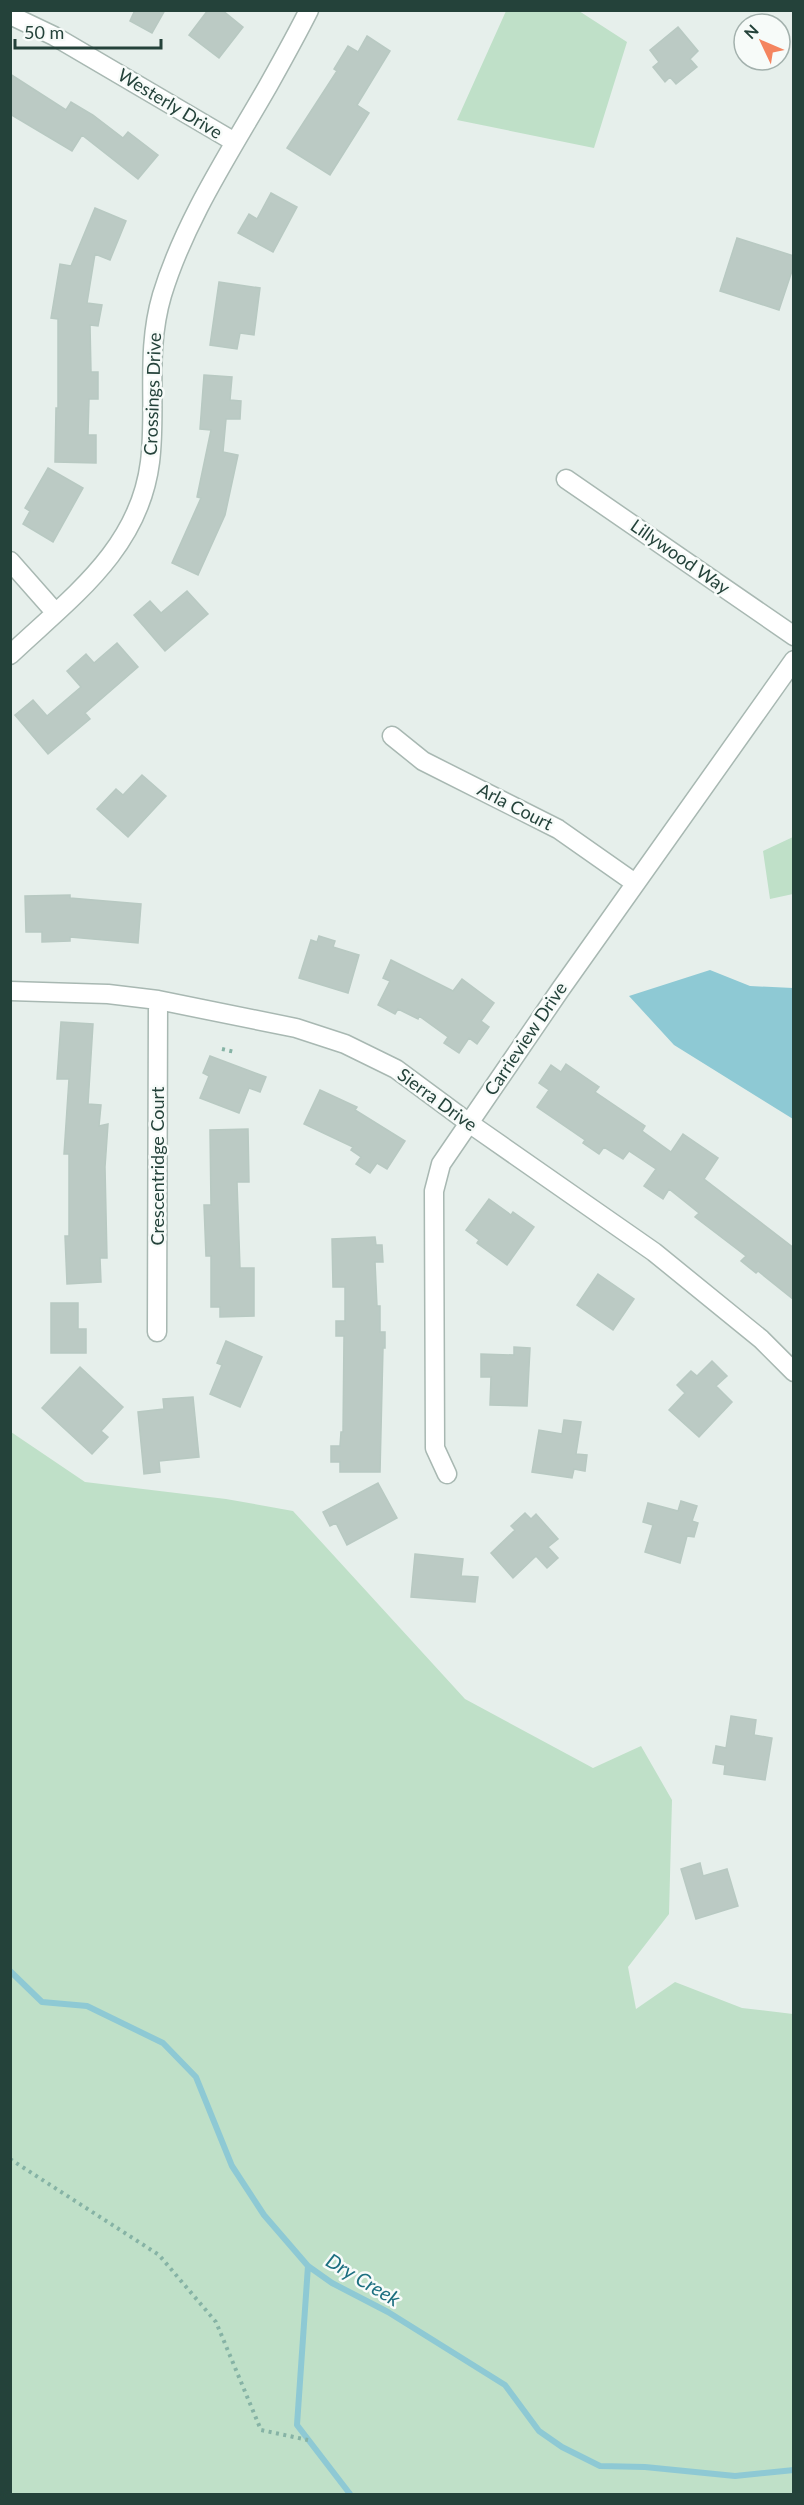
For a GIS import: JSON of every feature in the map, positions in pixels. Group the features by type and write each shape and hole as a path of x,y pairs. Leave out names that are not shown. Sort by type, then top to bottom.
{"street":[{"name":"Crossings Drive","path":"10,655 92,580 109,560 133,522 150,461 152,357 162,297 179,246 233,141 267,87 309,10"},
{"name":"Westerly Drive","path":"10,15 54,36 233,141"},
{"name":"Lillywood Way","path":"567,479 794,636"},
{"path":"10,561 56,612"},
{"name":"Carrieview Drive","path":"447,1474 435,1448 434,1191 441,1164 635,883 794,660"},
{"name":"Arla Court","path":"392,736 423,761 558,829 635,883"},
{"name":"Sierra Drive","path":"10,991 108,994 158,1000 296,1028 345,1044 396,1069 469,1123 654,1252 761,1339 794,1372"},
{"name":"Crescentridge Court","path":"157,1332 158,1000"}],"path":[{"path":"222,1049 235,1052"},
{"path":"10,2159 159,2255 216,2322 261,2430 308,2440"}],"green space":[{"path":"506,11 579,11 627,42 594,148 457,120"},
{"path":"793,837 793,894 770,899 763,851"},
{"path":"11,1432 85,1482 226,1499 293,1511 465,1699 593,1768 641,1746 672,1800 669,1914 628,1967 636,2009 675,1982 742,2008 793,2014 793,2494 11,2494"}],"water":[{"path":"710,970 750,986 793,988 793,1119 674,1045 629,996"}],"building":[{"path":"135,10 165,10 152,33 130,21"},
{"path":"208,10 222,10 243,27 219,58 189,35"},
{"path":"678,27 698,51 690,59 697,67 676,84 670,77 665,82 653,67 659,62 650,50"},
{"path":"367,36 390,51 357,105 369,113 330,175 287,148 337,71 334,69 348,46 358,52"},
{"path":"10,74 66,110 71,102 93,115 123,138 128,132 158,155 138,179 82,135 72,151 10,114"},
{"path":"271,193 297,207 273,252 238,233 249,214 257,219"},
{"path":"95,208 126,221 110,260 95,254 87,303 102,305 98,326 90,325 91,372 98,372 98,399 89,399 88,435 96,435 96,463 55,462 56,408 58,408 58,319 51,318 60,264 71,266"},
{"path":"737,238 794,256 794,265 779,310 720,291"},
{"path":"219,282 260,288 254,335 240,333 237,349 210,345"},
{"path":"204,375 232,377 230,400 241,401 240,419 226,419 223,452 238,455 225,515 198,575 172,563 201,498 197,497 211,430 200,429"},
{"path":"48,468 83,488 53,542 23,524 30,511 25,508"},
{"path":"187,591 208,614 165,651 134,615 150,601 161,613"},
{"path":"117,643 138,667 85,713 90,719 48,754 15,715 33,700 47,716 81,687 67,671 86,654 94,663"},
{"path":"142,775 166,796 128,837 97,809 116,789 123,795"},
{"path":"70,895 70,898 141,904 138,943 70,937 70,941 42,942 42,932 26,932 25,896"},
{"path":"319,936 335,941 333,947 359,955 348,993 299,978 311,940 317,942"},
{"path":"391,960 453,991 462,979 494,1003 481,1021 489,1027 477,1044 469,1038 459,1053 444,1043 448,1037 419,1016 418,1019 398,1009 395,1014 378,1005 390,981 383,978"},
{"path":"61,1022 93,1024 88,1104 101,1105 99,1126 108,1124 105,1167 107,1258 100,1258 101,1282 67,1284 65,1236 69,1236 69,1154 64,1154 69,1079 57,1079"},
{"path":"210,1056 266,1077 260,1092 249,1088 239,1113 200,1098 209,1076 203,1073"},
{"path":"566,1064 599,1087 595,1092 645,1126 642,1131 671,1152 683,1134 718,1158 704,1179 794,1248 794,1300 758,1271 756,1273 741,1261 746,1256 695,1217 699,1213 669,1189 663,1199 644,1186 656,1169 629,1151 623,1159 604,1147 599,1154 583,1143 585,1140 537,1107 549,1090 539,1083 551,1065 561,1072"},
{"path":"320,1090 357,1107 355,1110 405,1141 387,1169 377,1163 370,1173 356,1164 361,1157 351,1150 353,1147 304,1124"},
{"path":"248,1129 249,1182 237,1182 240,1268 254,1268 254,1316 220,1317 220,1307 211,1307 211,1256 206,1256 204,1205 211,1205 210,1130"},
{"path":"489,1199 511,1215 513,1212 534,1227 507,1265 477,1243 479,1240 466,1230"},
{"path":"375,1237 376,1245 382,1245 383,1262 375,1262 377,1306 380,1306 380,1332 385,1332 380,1472 340,1472 340,1462 331,1462 331,1446 340,1446 341,1432 343,1432 344,1336 336,1336 336,1321 345,1321 345,1287 333,1287 332,1239"},
{"path":"598,1274 634,1299 613,1330 577,1305"},
{"path":"51,1303 78,1303 78,1329 86,1329 86,1353 51,1353"},
{"path":"226,1341 262,1357 240,1407 210,1394 222,1365 217,1363"},
{"path":"514,1347 530,1348 527,1406 490,1405 491,1377 481,1377 481,1354 514,1355"},
{"path":"712,1361 727,1376 716,1386 732,1402 699,1437 669,1410 685,1393 677,1385 691,1371 697,1376"},
{"path":"80,1367 123,1407 101,1431 108,1437 92,1454 42,1408"},
{"path":"193,1397 199,1457 159,1461 160,1472 144,1474 138,1412 164,1409 163,1399"},
{"path":"564,1420 581,1422 576,1454 587,1455 585,1471 574,1469 572,1478 532,1472 539,1430 562,1434"},
{"path":"378,1483 397,1518 347,1545 336,1523 330,1526 323,1512"},
{"path":"681,1501 697,1506 692,1521 698,1523 694,1537 687,1536 680,1563 645,1552 653,1525 643,1522 648,1503 678,1511"},
{"path":"525,1513 531,1519 536,1514 558,1539 548,1547 558,1558 547,1568 536,1556 513,1578 491,1553 515,1530 511,1526"},
{"path":"415,1554 463,1559 461,1576 478,1577 475,1602 411,1597"},
{"path":"731,1716 756,1720 754,1735 772,1738 765,1780 724,1774 725,1765 713,1763 716,1746 726,1748"},
{"path":"700,1863 703,1876 727,1869 738,1906 696,1919 681,1869"}],"waterway":[{"name":"Dry Creek","path":"10,1971 42,2002 87,2006 163,2043 196,2077 232,2166 264,2215 308,2266 332,2283 388,2312 505,2385 539,2431 562,2447 600,2466 645,2467 735,2476 794,2470"},
{"path":"308,2266 297,2425 350,2494"}]}
